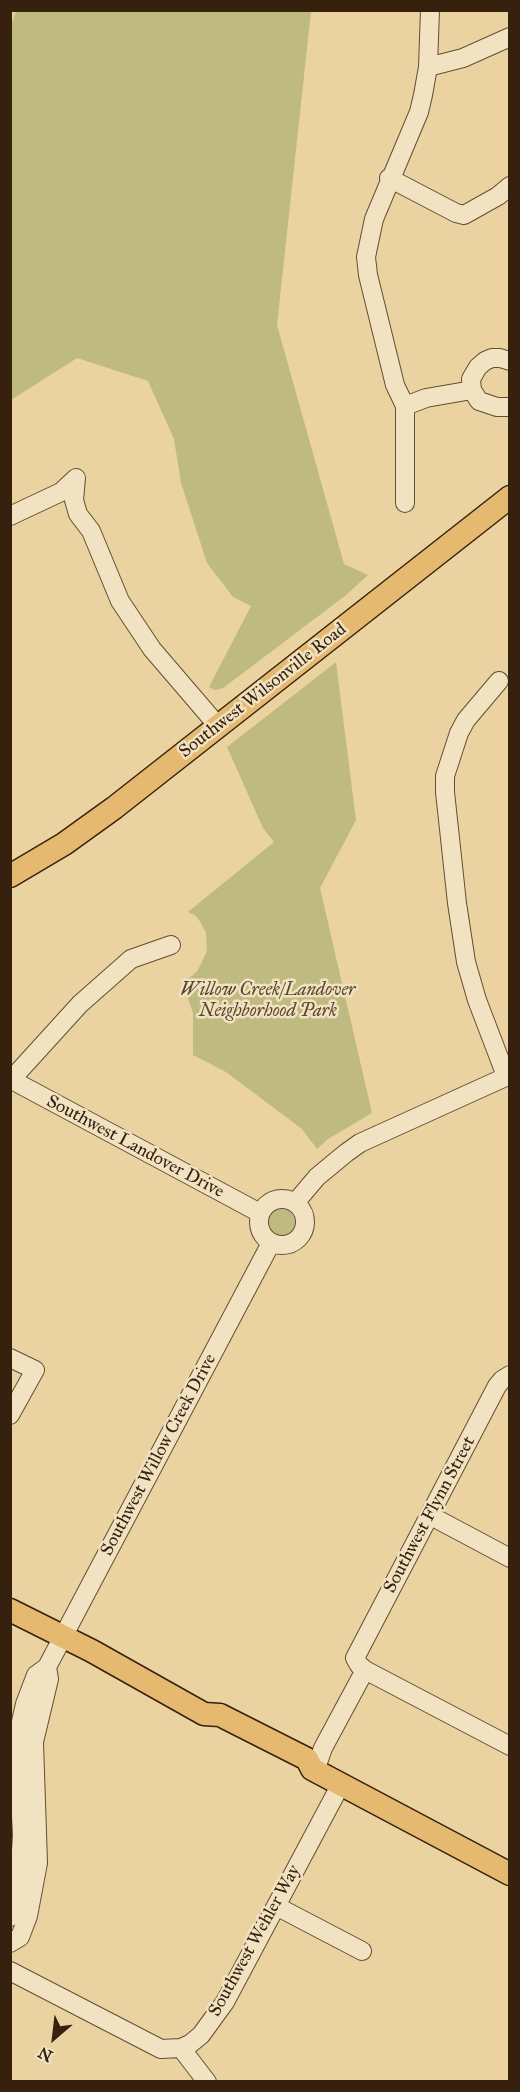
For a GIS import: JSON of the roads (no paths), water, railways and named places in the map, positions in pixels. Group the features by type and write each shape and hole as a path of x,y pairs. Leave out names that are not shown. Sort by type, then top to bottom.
{"main road":[{"name":"Southwest Wilsonville Road","path":"10,876 88,827 510,497"},
{"path":"10,1610 204,1714 220,1715 307,1759 313,1770 510,1874"}],"street":[{"path":"405,503 405,406 395,386 389,364 368,275 366,257 374,219 418,112 429,67 430,10"},
{"path":"429,67 463,58 510,37"},
{"path":"389,178 456,213 464,214 498,196 510,186"},
{"path":"510,361 501,358 485,361 471,379 472,390 479,401 489,406 510,407"},
{"path":"405,406 426,399 472,390"},
{"path":"10,516 61,492 76,478 74,500 78,514 91,531 120,601 152,649 218,726"},
{"path":"295,1203 317,1177 360,1143 508,1075 477,1000 466,962 445,792 447,769 459,733 466,720 500,681"},
{"path":"11,1080 80,1004 123,965 137,956 171,945"},
{"name":"Southwest Landover Drive","path":"11,1080 260,1214"},
{"path":"281,1199 295,1203 304,1215 304,1231 294,1243 278,1246 271,1243 260,1232 258,1224 260,1214 273,1200 281,1199"},
{"name":"Southwest Willow Creek Drive","path":"10,1917 18,1881 22,1835 14,1746 25,1704 36,1676 47,1667 271,1243"},
{"path":"10,1358 35,1370 10,1415"},
{"name":"Southwest Flynn Street","path":"313,1770 360,1664 431,1516 497,1386 509,1376"},
{"path":"431,1516 510,1558"},
{"path":"360,1664 510,1746"},
{"name":"Southwest Willow Creek Drive","path":"10,1942 20,1936 28,1917 38,1863 34,1742 49,1679 47,1667"},
{"name":"Southwest Wehler Way","path":"181,2049 201,2035 225,2002 341,1784"},
{"path":"276,1906 362,1951"},
{"path":"10,1971 160,2049 181,2049 207,2082"}],"park label":[{"name":"Willow Creek/Landover Neighborhood Park","path":"268,1001"}]}
